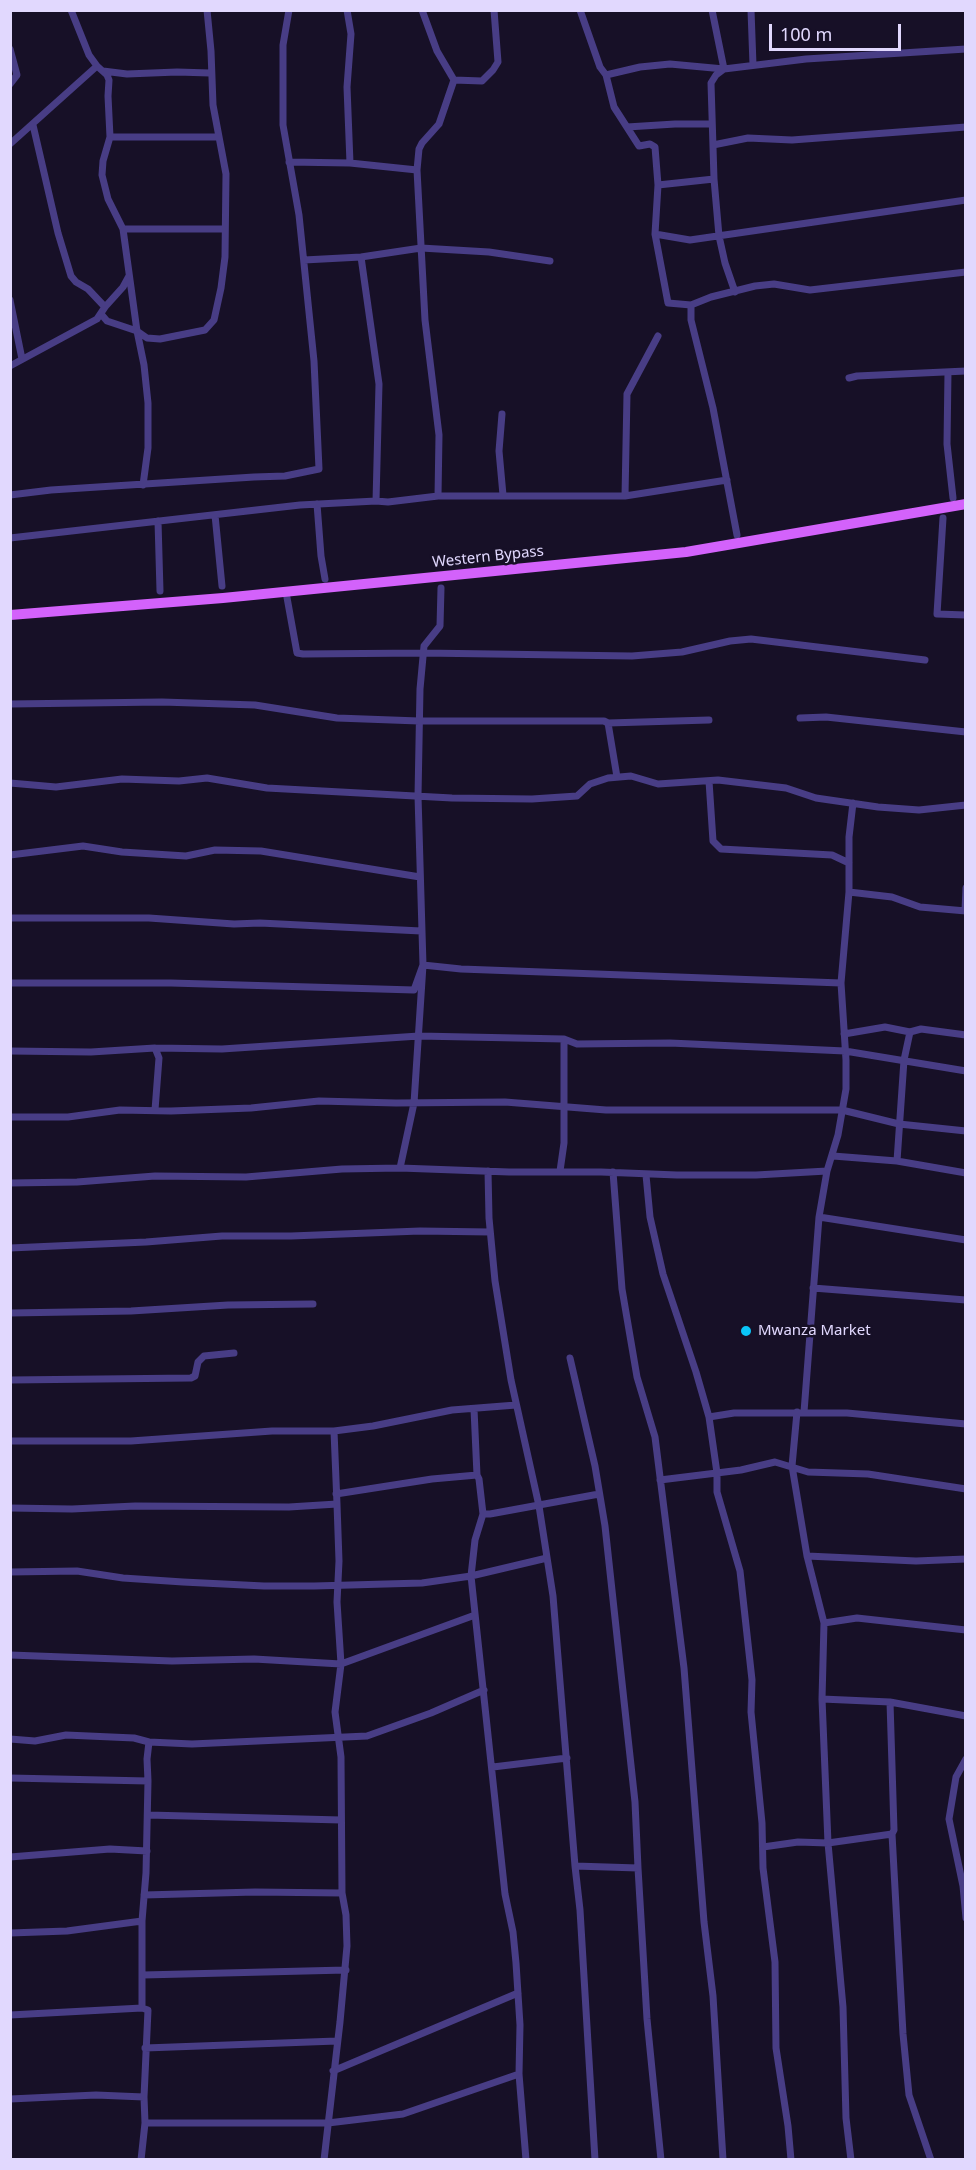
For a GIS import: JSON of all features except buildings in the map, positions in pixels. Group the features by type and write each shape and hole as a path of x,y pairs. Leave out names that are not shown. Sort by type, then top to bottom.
{"main road":[{"name":"Western Bypass","path":"10,615 286,592 686,552 966,504"}],"street":[{"path":"71,10 88,55 104,71 109,80 110,137 103,161 102,175 108,199 123,229 129,276 127,288 144,365 148,403 148,448 143,484"},
{"path":"33,125 58,233 71,276 88,289 103,310 107,321 137,330 147,338 159,339 205,330 214,320 222,288 226,174 218,137 210,73 211,51 207,10"},
{"path":"10,495 51,490 285,476 319,470 314,361 304,260 299,215 283,125 283,45 289,10"},
{"path":"347,10 351,34 347,87 351,164"},
{"path":"422,10 437,51 454,80 439,124 419,149 417,170 425,320 439,435 438,496"},
{"path":"454,80 482,81 498,62 494,10"},
{"path":"580,10 600,67 606,75 614,107 639,146 650,144 655,147 658,185 655,234 668,303 691,305 711,297 755,286 774,284 810,290 966,272"},
{"path":"712,10 724,69"},
{"path":"751,10 753,65"},
{"path":"10,49 17,75 10,84"},
{"path":"606,75 640,67 670,64 724,69 806,59 966,49"},
{"path":"10,144 97,66"},
{"path":"724,69 711,83 714,179 718,236 735,292"},
{"path":"104,71 127,74 210,73"},
{"path":"627,128 675,123 712,124"},
{"path":"713,145 748,138 792,140 966,127"},
{"path":"110,137 218,137"},
{"path":"290,162 351,164 417,170"},
{"path":"658,185 714,179"},
{"path":"655,234 690,240 966,200"},
{"path":"123,229 225,229"},
{"path":"304,260 361,257 421,248 489,252 550,261"},
{"path":"361,257 379,384 376,501"},
{"path":"10,366 97,319 103,310 127,288"},
{"path":"10,300 22,358"},
{"path":"691,305 691,320 713,408 737,535"},
{"path":"625,496 627,394 658,336"},
{"path":"849,378 966,371"},
{"path":"948,372 947,444 953,498"},
{"path":"502,414 499,451 503,495"},
{"path":"10,538 317,504 388,502 438,496 625,496 727,480"},
{"path":"317,504 321,556 326,579"},
{"path":"215,514 222,586"},
{"path":"943,518 937,614 966,615"},
{"path":"158,521 160,591"},
{"path":"400,1168 414,1103 423,965 418,796 423,653 426,643 440,626 441,588"},
{"path":"286,592 297,653 632,656 682,652 730,641 752,639 926,660"},
{"path":"10,704 162,702 255,705 337,718 419,720 581,720 608,723 709,720"},
{"path":"800,718 826,717 966,732"},
{"path":"608,723 617,777"},
{"path":"10,783 56,787 122,779 180,781 207,778 267,788 488,799 577,796 590,784 631,776 658,784 709,781 786,788 816,798 919,810 966,805"},
{"path":"709,781 713,841 721,849 832,855 849,863"},
{"path":"851,2160 846,2118 843,2007 828,1843 822,1699 824,1623 807,1556 792,1466 800,1412 819,1217 846,1089 841,983 849,892 853,803"},
{"path":"10,855 84,846 122,852 186,856 215,850 261,851 420,877"},
{"path":"849,892 892,897 920,907 965,911 966,888"},
{"path":"10,918 149,918 421,932"},
{"path":"423,965 461,969 841,983"},
{"path":"10,983 171,983 414,990 423,965"},
{"path":"844,1034 885,1027 910,1032 921,1029 966,1035"},
{"path":"897,1161 904,1059 910,1032"},
{"path":"10,1051 222,1049 419,1036 564,1039 577,1044 670,1043 845,1051 966,1071"},
{"path":"560,1171 564,1143 564,1039"},
{"path":"155,1048 159,1058 155,1110"},
{"path":"10,1117 68,1117 120,1110 251,1108 319,1101 504,1102 617,1110 842,1110 899,1124 966,1131"},
{"path":"833,1156 897,1161 966,1173"},
{"path":"10,1183 76,1182 155,1176 246,1177 342,1169 400,1168 613,1172 645,1175 756,1175 827,1171"},
{"path":"489,1171 490,1232 495,1281 516,1405 539,1506 552,1596 580,1910 595,2160"},
{"path":"613,1172 622,1289 637,1377 655,1437 684,1668 704,1922 713,1996 723,2160"},
{"path":"645,1175 650,1217 663,1274 709,1417 717,1473 717,1492 740,1571 752,1680 752,1712 765,1888 775,1962 776,2048 791,2160"},
{"path":"819,1217 966,1240"},
{"path":"10,1248 222,1236 420,1231 490,1232"},
{"path":"813,1288 966,1300"},
{"path":"10,1313 313,1304"},
{"path":"10,1380 191,1378 197,1372 200,1358 234,1353"},
{"path":"570,1358 585,1419 605,1526 633,1780 647,2019 661,2160"},
{"path":"10,1441 131,1441 272,1431 334,1431 373,1426 452,1410 516,1405"},
{"path":"474,1409 477,1475 483,1514 475,1540 471,1576 505,1894 513,1932 518,1993 519,2074 526,2160"},
{"path":"709,1417 734,1413 847,1413 966,1424"},
{"path":"324,2160 346,1970 346,1915 342,1893 340,1757 335,1712 341,1664 338,1625 334,1431"},
{"path":"660,1480 717,1473 775,1462 808,1472 868,1474 966,1489"},
{"path":"336,1494 432,1479 477,1475"},
{"path":"483,1514 599,1494"},
{"path":"10,1508 337,1504"},
{"path":"807,1556 916,1561 966,1559"},
{"path":"10,1572 77,1571 123,1578 264,1586 338,1585 422,1582 471,1576 547,1558"},
{"path":"10,1655 172,1661 254,1659 341,1664 475,1615"},
{"path":"824,1623 857,1618 966,1630"},
{"path":"10,1739 35,1741 66,1735 134,1738 149,1742 192,1744 367,1736 484,1690"},
{"path":"822,1699 890,1702 966,1716"},
{"path":"890,1702 894,1830 892,1834 903,2034 909,2095 931,2160"},
{"path":"142,2008 144,1975 142,1921 147,1851 149,1742"},
{"path":"493,1767 567,1758"},
{"path":"966,1759 956,1777 949,1819 963,1886 966,1918"},
{"path":"10,1778 148,1781"},
{"path":"148,1815 341,1820"},
{"path":"763,1847 798,1842 828,1843 892,1834"},
{"path":"10,1857 110,1849 147,1851"},
{"path":"575,1866 638,1868"},
{"path":"144,1895 255,1892 342,1893"},
{"path":"10,1933 67,1930 142,1921"},
{"path":"144,1975 346,1970"},
{"path":"333,2072 518,1993"},
{"path":"10,2015 142,2008 148,2010 145,2048 145,2123 141,2160"},
{"path":"145,2048 337,2042"},
{"path":"145,2123 328,2123 403,2114 519,2074"},
{"path":"10,2099 120,2094 144,2097"}],"place":[{"name":"Mwanza Market","path":"746,1331"}]}
